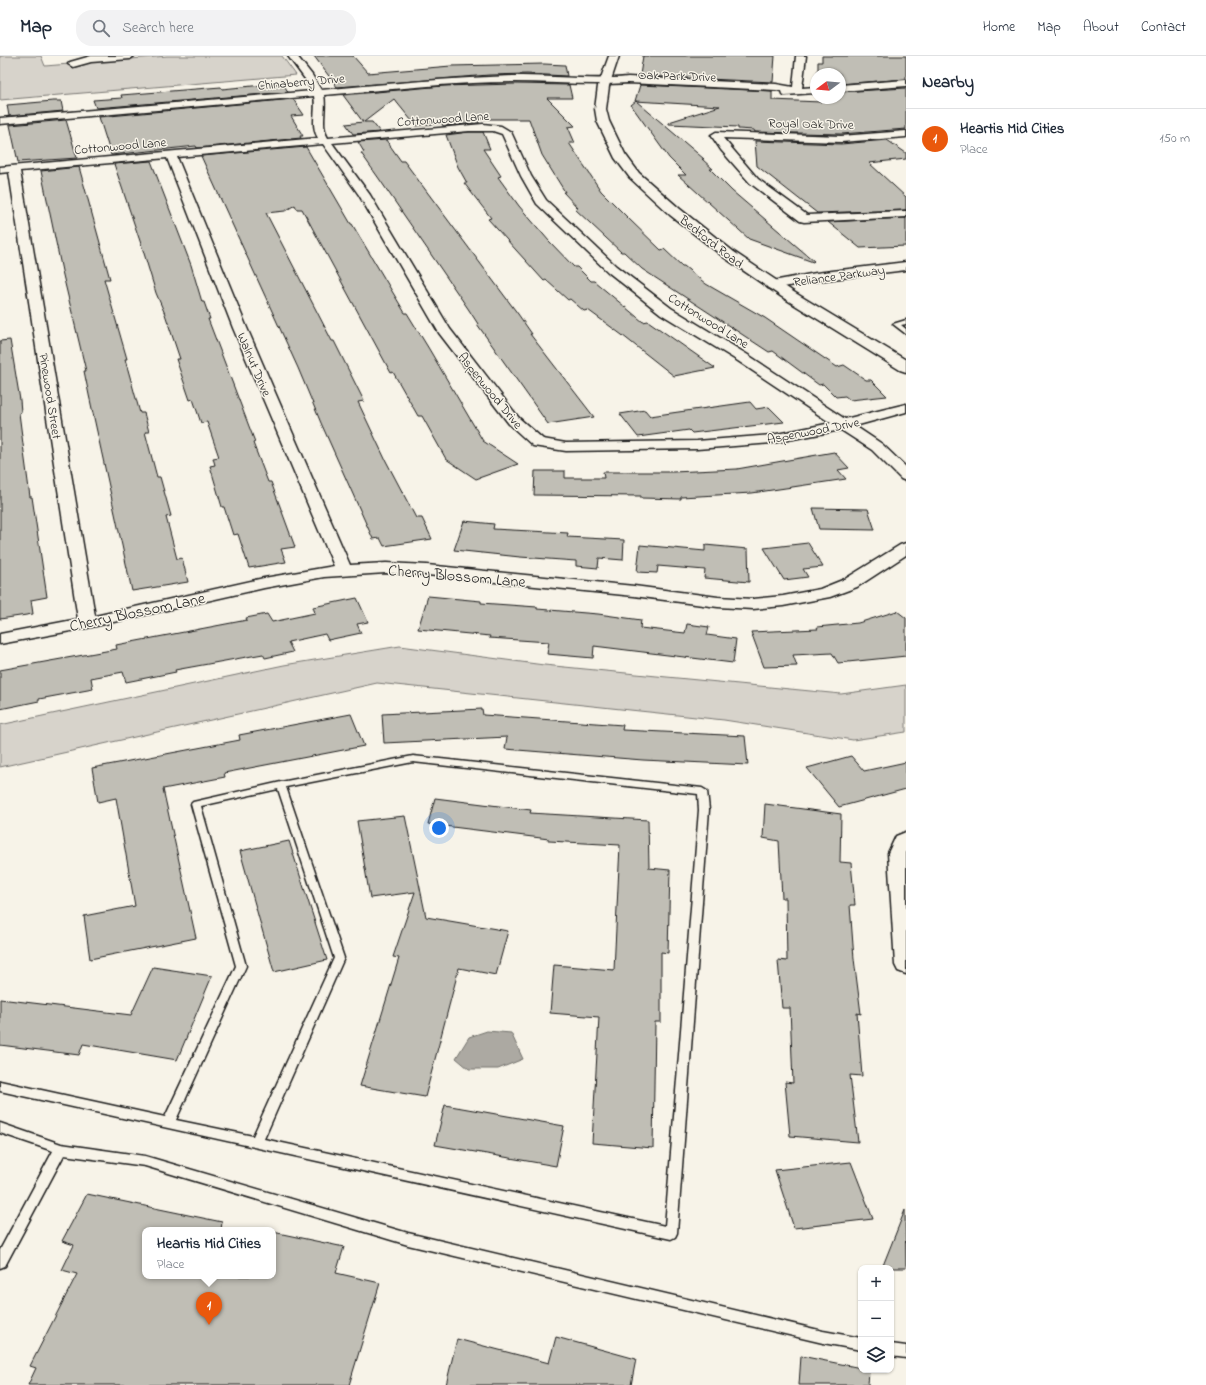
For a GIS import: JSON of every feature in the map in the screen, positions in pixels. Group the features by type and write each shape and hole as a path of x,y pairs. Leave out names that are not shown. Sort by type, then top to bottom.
{"main road":[{"name":"Bedford Road","path":"614,56 600,101 602,118 623,160 634,174 699,233 733,259 906,367"},
{"name":"Reliance Parkway","path":"773,285 816,277 906,266"}],"street":[{"path":"73,64 91,59 130,56"},
{"path":"292,56 318,93"},
{"path":"797,91 801,56"},
{"name":"Chinaberry Drive","path":"0,121 483,80 605,82"},
{"name":"Oak Park Drive","path":"605,82 627,86 706,86 775,92 810,90"},
{"path":"846,88 906,83"},
{"name":"Aspenwood Drive","path":"318,93 320,102 318,121 319,132 364,195 444,330 514,421 538,443 566,447 697,445 772,440 843,425 906,408"},
{"name":"Cottonwood Lane","path":"7,170 475,128 494,128 503,130 506,132 526,176 541,202 612,269 666,311 743,358 843,425"},
{"name":"Royal Oak Drive","path":"906,134 841,139 716,135 725,148 754,181 804,219 906,214"},
{"name":"Walnut Drive","path":"171,155 240,328 344,571"},
{"name":"Pinewood Street","path":"7,170 87,622"},
{"path":"843,425 877,448 906,476"},
{"name":"Cherry Blossom Lane","path":"0,639 87,622 264,583 324,572 386,568 427,570 634,591 718,602 753,604 783,601 824,593 851,583 906,548"},
{"path":"906,839 903,841 898,853 906,965"}],"lane":[{"path":"906,322 896,324 906,332"},
{"path":"0,1086 168,1122 257,1141 671,1233 704,810 702,791 413,759 281,785 196,804 241,966 168,1122"},
{"path":"257,1141 339,958 281,785"},
{"path":"0,1128 61,1149 145,1161 408,1239 823,1337 858,1343"},
{"path":"0,1262 61,1149"},
{"path":"894,1350 906,1352"}],"shaded area":[{"path":"0,56 41,56 45,66 167,56 282,56 296,75 0,100"},
{"path":"400,646 544,665 841,694 906,685 906,732 853,740 724,720 377,683 0,767 0,725 284,665"},
{"path":"487,1031 511,1033 523,1059 498,1069 469,1069 456,1058 469,1037"}],"building":[{"path":"314,56 353,56 368,73 451,66 544,64 565,65 567,76 527,74 489,75 337,87"},
{"path":"643,56 775,56 773,82 642,76 640,75"},
{"path":"822,56 906,56 906,79 846,84 846,68 818,68 818,62 822,62"},
{"path":"283,83 288,92 96,108 93,100 122,98 121,95 221,87 222,89"},
{"path":"515,84 569,85 572,98 547,98 575,126 568,127 575,143 569,143 601,191 628,218 661,250 664,249 682,266 706,284 765,318 837,367 844,365 866,380 871,380 887,396 850,400 845,396 836,397 823,384 819,385 773,351 769,352 642,269 624,252 621,252 575,209 578,208 563,192 565,192 542,155 529,119 478,119 479,123 443,126 442,123 416,126 394,99 364,122 372,122 380,132 353,134 346,124 363,122 343,95 443,86"},
{"path":"640,85 772,91 772,100 810,102 810,104 846,104 846,92 906,88 906,129 841,134 755,132 754,130 738,129 738,127 669,124 669,122 720,106 635,101"},
{"path":"293,99 304,115 291,116 303,136 300,136 301,138 197,148 196,146 111,155 99,117"},
{"path":"61,101 63,111 9,116 7,105"},
{"path":"636,101 704,159 702,159 713,169 710,169 732,191 814,261 813,262 749,239 678,175 686,175 669,158 631,105"},
{"path":"66,120 77,158 18,162 10,125"},
{"path":"483,132 490,149 483,149 501,176 498,177 519,206 574,267 577,267 591,281 594,281 643,322 648,321 715,368 674,376 588,310 584,311 570,299 568,300 546,280 544,281 488,219 491,218 464,183 467,183 458,167 446,135"},
{"path":"386,140 401,161 404,161 518,314 532,334 530,334 594,417 548,424 477,324 469,310 361,153 364,152 358,142"},
{"path":"887,140 906,153 906,159 869,163 906,197 906,210 817,213 757,166 755,141 841,144"},
{"path":"306,147 483,441 518,464 476,479 446,459 422,416 418,416 393,372 391,373 302,209 297,209 295,205 285,211 266,213 364,401 358,402 386,461 416,518 422,518 432,539 384,546 380,538 373,539 298,368 201,156"},
{"path":"151,161 191,265 202,302 204,302 210,319 208,319 255,442 253,443 268,482 271,482 295,547 281,549 286,562 249,568 238,534 233,535 224,507 222,507 210,466 215,465 213,458 219,457 207,422 201,423 193,399 190,400 176,359 180,359 165,314 156,293 114,164"},
{"path":"79,167 110,279 104,279 127,359 125,359 140,413 144,413 149,432 145,432 157,477 160,477 171,516 166,517 177,559 182,558 188,582 132,591 84,371 86,371 62,271 41,171"},
{"path":"906,218 906,246 860,248 828,222"},
{"path":"10,340 20,400 21,412 19,413 30,497 32,497 47,597 31,600 33,614 0,619 0,341"},
{"path":"750,402 756,409 769,407 784,422 692,433 689,430 638,437 620,414 645,410 650,416"},
{"path":"834,452 849,468 838,470 846,479 752,493 681,497 681,499 641,498 641,496 534,495 535,471 565,471 565,478 604,478 603,472 673,472 737,469"},
{"path":"813,508 868,509 875,530 819,529"},
{"path":"464,521 494,524 493,529 568,533 567,537 624,540 623,560 599,558 598,568 576,566 576,561 454,550"},
{"path":"808,543 823,567 803,569 808,577 784,580 764,548"},
{"path":"640,545 705,551 705,545 748,549 749,582 704,578 705,570 658,566 657,573 637,572"},
{"path":"428,596 481,601 481,603 537,607 537,609 598,614 641,620 640,628 685,633 687,624 709,627 707,635 736,639 733,663 594,646 593,658 547,654 549,642 489,638 490,636 418,629"},
{"path":"357,598 368,622 357,624 361,633 328,640 325,634 288,642 293,652 265,658 263,654 175,670 176,672 126,682 123,672 91,678 93,689 39,699 39,701 0,709 0,670 117,649 116,645 247,620 246,618 267,614 272,622 315,613 313,607"},
{"path":"897,611 906,618 906,656 838,663 832,653 793,655 797,666 764,667 751,632 818,629 817,627 858,623"},
{"path":"482,709 483,715 623,725 622,730 745,736 748,765 643,760 505,749 507,737 384,743 382,714"},
{"path":"351,714 364,746 224,773 225,777 163,789 196,938 90,959 84,916 135,906 116,798 98,802 92,768 240,740 239,735"},
{"path":"851,756 864,771 906,762 906,789 839,807 807,768"},
{"path":"435,798 531,810 530,813 648,820 649,868 670,870 668,953 661,952 661,1022 655,1022 653,1148 592,1143 599,1017 550,1013 554,965 614,970 620,845 549,841 549,839 428,824"},
{"path":"765,804 841,814 840,862 851,863 855,905 850,905 854,959 861,1014 857,1013 862,1076 850,1075 858,1142 790,1136 785,1082 793,1083 790,1008 782,1008 778,960 787,961 786,898 782,898 779,841 763,838"},
{"path":"405,816 426,917 508,931 496,975 459,968 425,1097 360,1086 399,958 393,957 415,892 370,898 357,821"},
{"path":"289,841 327,960 274,972 240,851"},
{"path":"153,967 212,976 177,1060 83,1044 79,1055 0,1045 0,999 131,1015"},
{"path":"445,1105 564,1126 556,1166 435,1145"},
{"path":"851,1162 873,1219 794,1228 775,1170"},
{"path":"87,1194 222,1222 221,1227 142,1227 142,1279 276,1279 276,1233 344,1247 336,1273 380,1283 349,1385 28,1385 36,1368 30,1366 77,1274 62,1270 74,1245 62,1241"},
{"path":"905,1210 906,1268 894,1268 894,1265 883,1265"},
{"path":"556,1337 636,1359 631,1385 446,1385 457,1339 549,1363"},
{"path":"801,1356 858,1367 858,1373 869,1373 868,1385 799,1385"}],"place":[{"name":"Heartis Mid Cities","path":"209,1325"}]}
